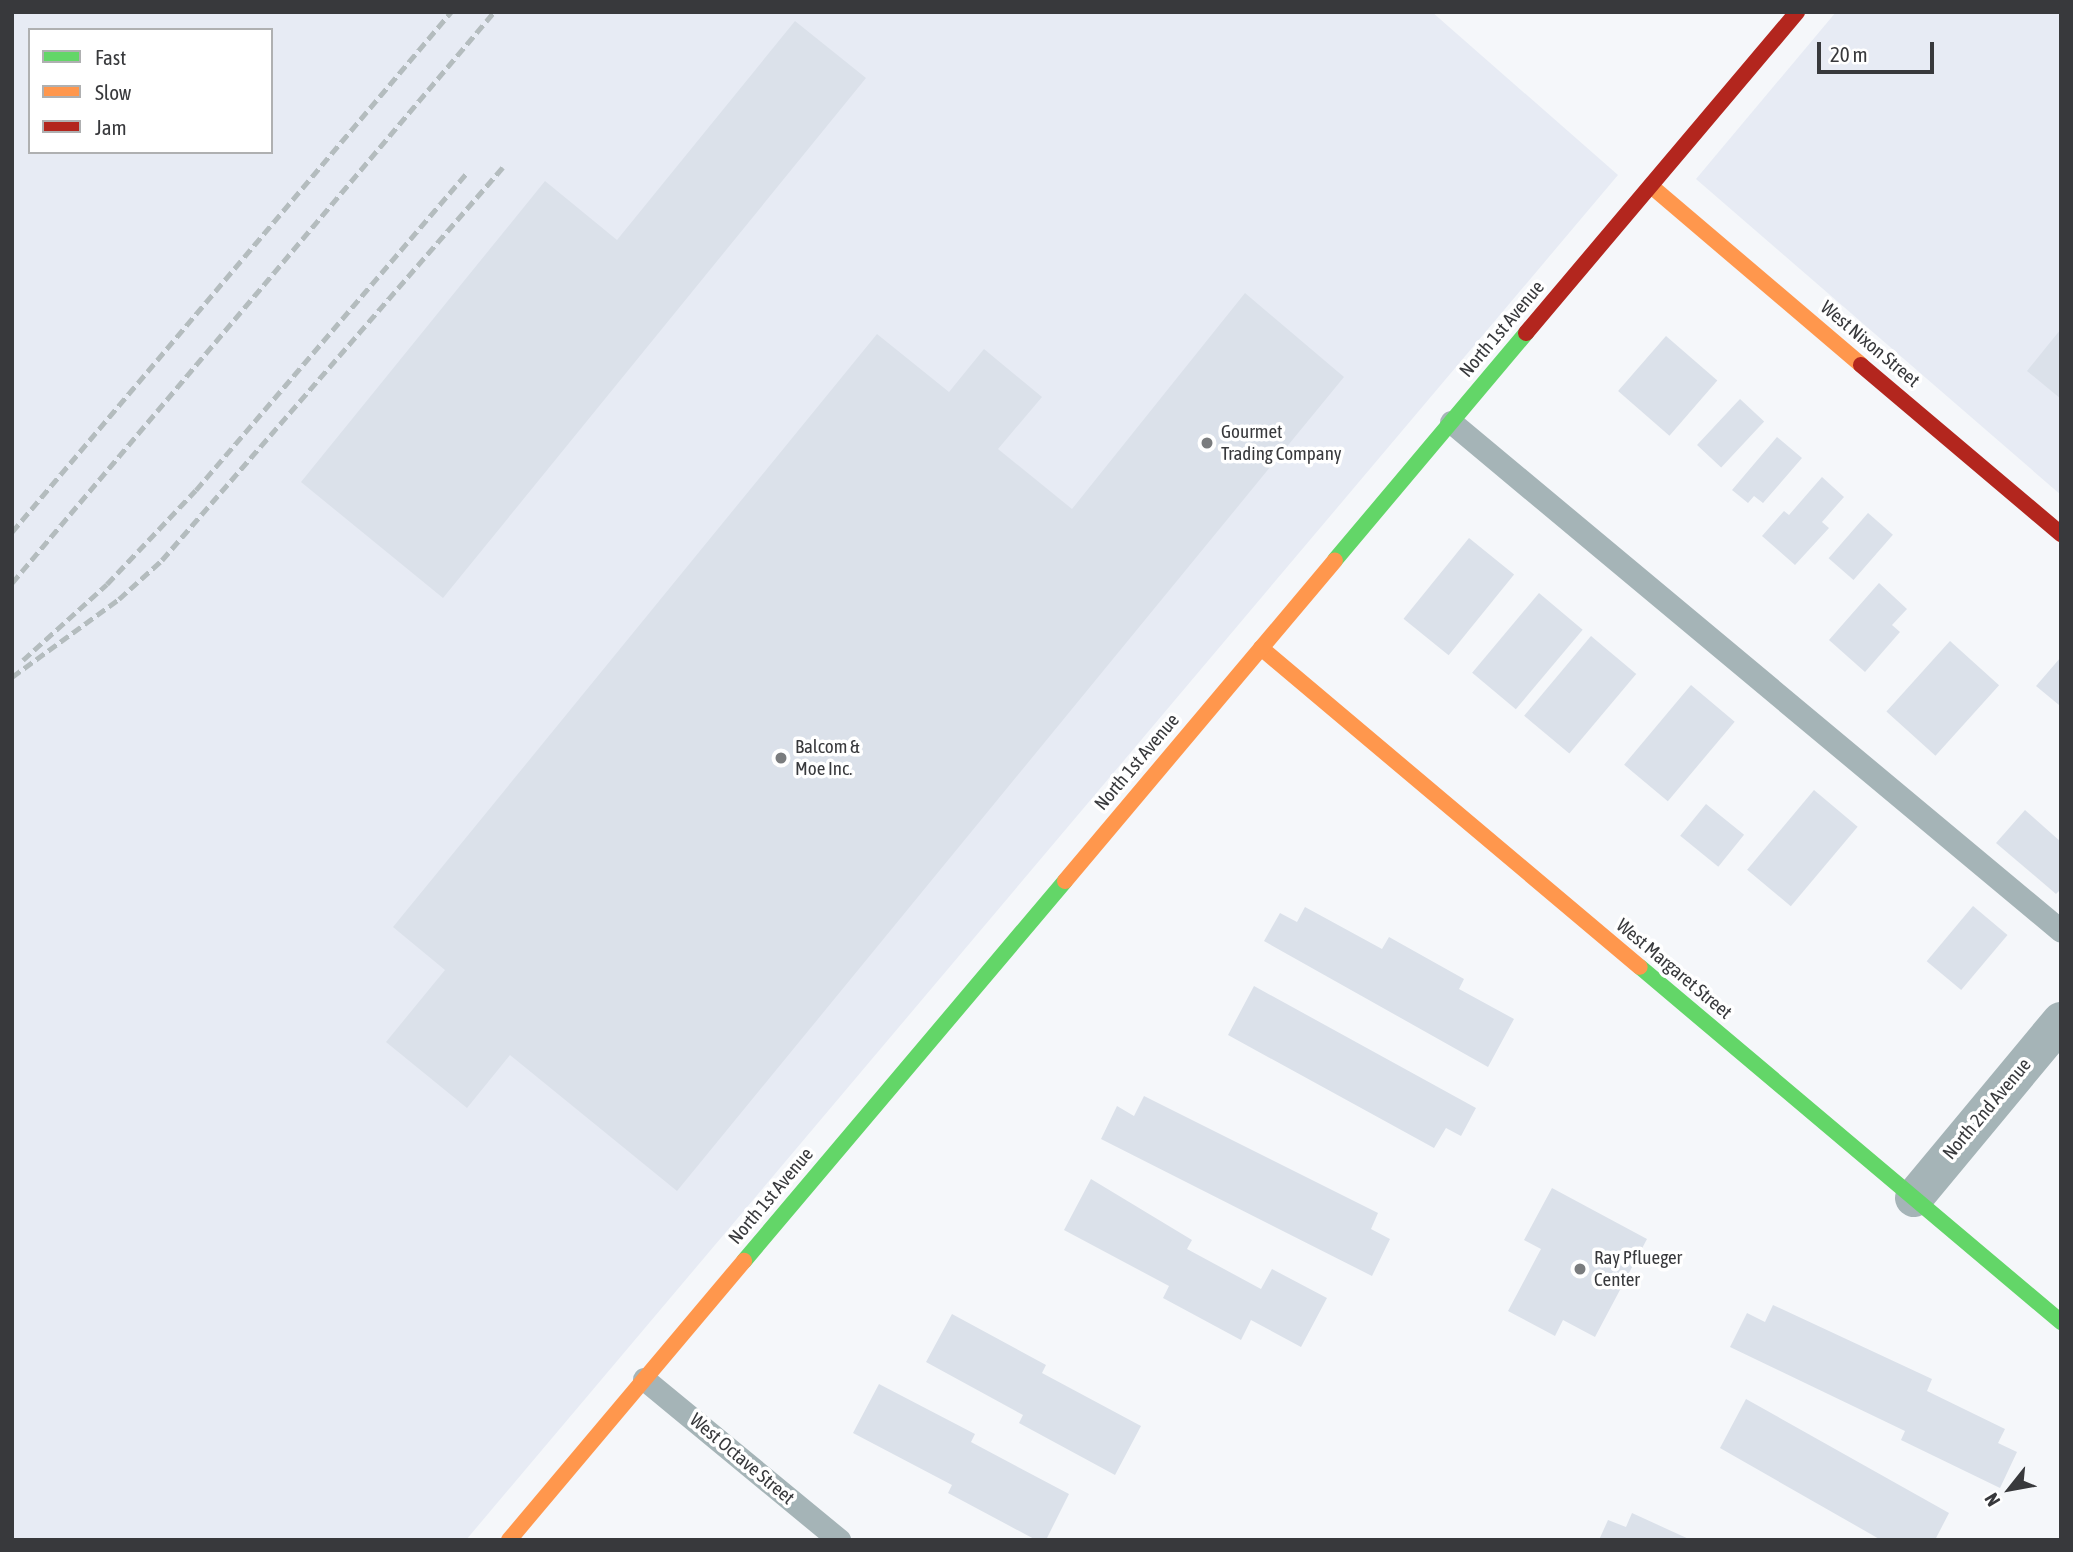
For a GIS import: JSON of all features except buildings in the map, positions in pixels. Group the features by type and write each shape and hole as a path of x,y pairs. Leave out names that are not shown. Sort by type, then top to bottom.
{"street":[{"name":"North 1st Avenue","path":"509,1540 1797,12"},
{"name":"West Nixon Street","path":"1651,186 2061,534"},
{"name":"West Margaret Street","path":"1261,648 2061,1322"},
{"name":"North 2nd Avenue","path":"1913,1198 2061,1021"}],"lane":[{"path":"1451,422 2061,931"},
{"name":"West Octave Street","path":"644,1379 839,1540"}],"shaded area":[{"path":"12,12 1432,12 1618,175 466,1540 12,1540"},
{"path":"1836,12 2061,12 2061,495 1696,179"}],"railway":[{"path":"12,532 451,12"},
{"path":"12,583 494,12"},
{"path":"12,677 119,599 162,560 503,167"},
{"path":"23,660 107,584 196,490 468,171"}],"traffic: fast":[{"path":"1335,560 1526,333"},
{"path":"744,1261 1065,881"},
{"path":"1640,967 2061,1322"}],"traffic: slow":[{"path":"1651,186 1861,365"},
{"path":"1065,881 1335,560"},
{"path":"1261,648 1640,967"},
{"path":"509,1540 744,1261"}],"traffic: jam":[{"path":"1526,333 1797,12"},
{"path":"1861,365 2061,534"}],"place":[{"name":"Gourmet Trading Company","path":"1207,443"},
{"name":"Balcom & Moe Inc.","path":"781,758"},
{"name":"Ray Pflueger Center","path":"1580,1269"}]}
